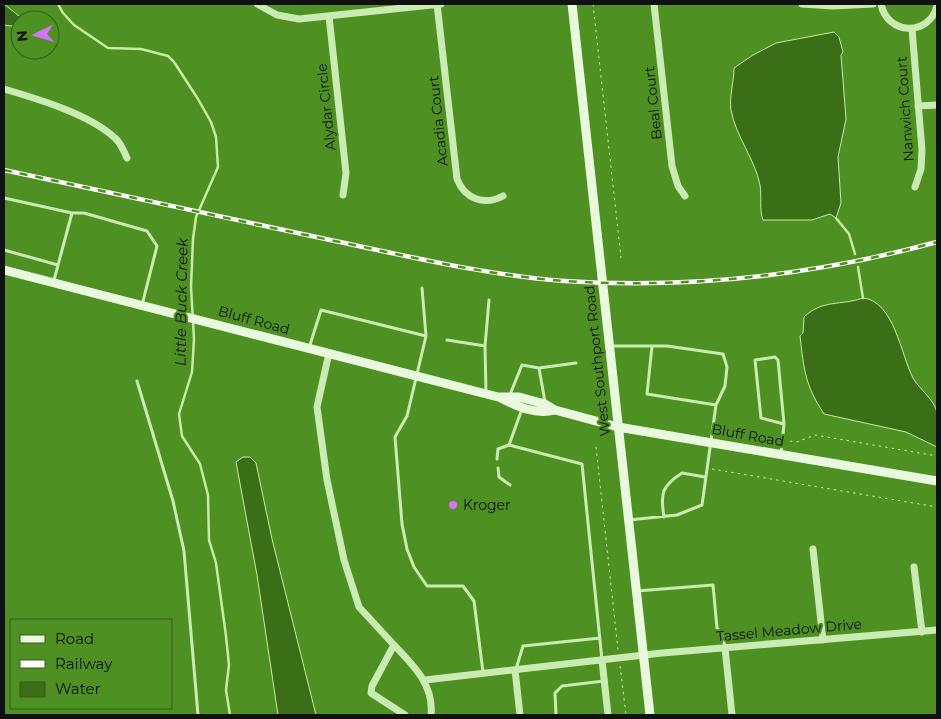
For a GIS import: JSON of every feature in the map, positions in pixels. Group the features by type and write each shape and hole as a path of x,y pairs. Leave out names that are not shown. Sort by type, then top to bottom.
{"main road":[{"name":"West Southport Road","path":"572,4 650,715"},
{"name":"Bluff Road","path":"4,270 498,397 522,408 545,413 555,410"},
{"name":"Bluff Road","path":"498,397 519,397 545,404 555,410 618,427 937,481"}],"street":[{"path":"258,4 288,18 329,16 441,4"},
{"name":"Acadia Court","path":"437,4 457,179 463,189 476,199 490,201 503,196"},
{"name":"Beal Court","path":"654,4 672,166 678,186 685,196"},
{"path":"802,4 833,6 873,4"},
{"path":"881,4 884,14 891,22 901,28 912,29 927,23 937,6"},
{"name":"Alydar Circle","path":"329,16 346,173 343,195"},
{"name":"Nanwich Court","path":"912,29 922,158 915,187"},
{"path":"4,89 50,104 100,127 117,140 127,158"},
{"path":"918,106 937,105"},
{"path":"328,353 316,407 327,480 344,560 359,607 425,680 431,700 431,715"},
{"path":"813,549 823,640"},
{"path":"914,567 922,632"},
{"name":"Tassel Meadow Drive","path":"425,680 644,655 937,630"},
{"path":"394,645 372,686 371,693 405,715"},
{"path":"725,648 732,715"},
{"path":"602,660 608,715"},
{"path":"515,670 520,715"}],"lane":[{"path":"4,198 72,213 84,213 148,231 157,246 142,305"},
{"path":"54,283 72,213"},
{"path":"4,250 58,265"},
{"path":"422,288 426,336 408,416 395,437 402,524 407,549 414,567 427,586 463,586 474,601 483,674"},
{"path":"486,394 485,346 489,300"},
{"path":"309,348 321,310 426,336"},
{"path":"447,340 485,346"},
{"path":"609,346 652,346 723,354 728,367 725,386 716,405 702,505 677,515 628,520"},
{"path":"652,346 647,394 716,405"},
{"path":"781,455 784,440 784,424 778,360 775,358 755,360 761,418 784,424"},
{"path":"509,397 522,365 539,368 576,363"},
{"path":"539,368 545,404"},
{"path":"137,381 173,501 184,551 198,715"},
{"path":"509,445 522,408"},
{"path":"497,459 498,449 509,445 582,464 602,660"},
{"path":"498,468 499,477 510,485"},
{"path":"664,516 661,499 663,490 672,479 682,473 705,477"},
{"path":"636,591 713,586 717,628 723,636 725,648"},
{"path":"515,670 523,646 600,638"},
{"path":"556,715 555,693 562,686 604,680"}],"path":[{"path":"593,4 621,258"},
{"path":"784,440 798,442 815,435 937,456"},
{"path":"596,447 626,715"},
{"path":"707,468 937,507"}],"water":[{"path":"4,4 12,10 10,26 4,25"},
{"path":"834,32 839,37 843,52 841,55 846,119 838,157 841,203 836,218 830,214 812,220 763,220 758,175 733,120 731,110 734,68 776,43"},
{"path":"863,298 874,301 889,319 913,378 936,408 938,421 937,447 906,432 824,414 809,386 804,368 800,336 803,333 804,317 811,311 825,305"},
{"path":"243,457 250,457 256,463 272,539 316,715 278,715 257,575 236,462"}],"waterway":[{"name":"Little Buck Creek","path":"58,4 74,25 108,48 141,49 168,56 198,99 211,122 216,137 218,167 196,217 193,239 191,287 194,339 192,372 179,414 182,436 200,464 208,495 209,540 216,563 229,665 226,690 230,715"},
{"path":"836,218 849,234 855,254"},
{"path":"858,267 863,298"}],"railway":[{"path":"4,170 449,265 564,281 658,283 752,277 845,263 937,242"}],"place":[{"name":"Kroger","path":"453,505"}]}
